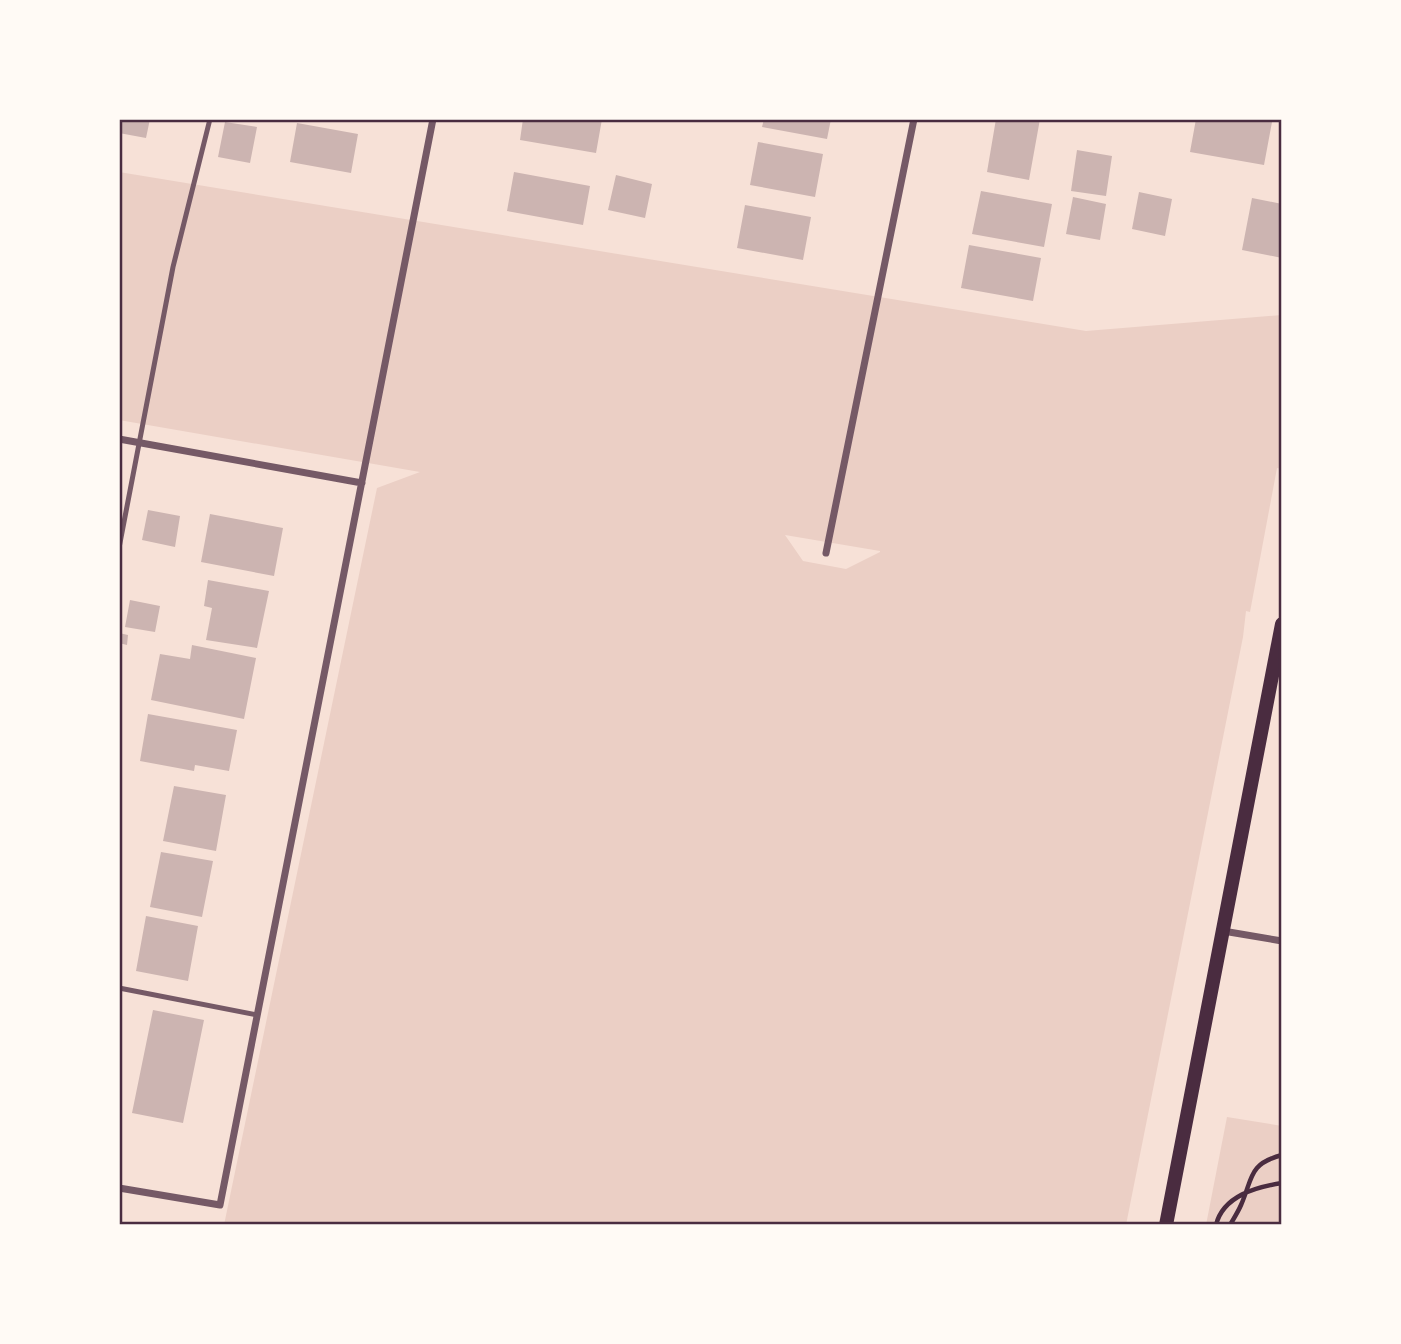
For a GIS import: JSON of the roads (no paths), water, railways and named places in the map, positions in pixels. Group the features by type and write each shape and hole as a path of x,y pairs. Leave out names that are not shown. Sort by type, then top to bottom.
{"main road":[{"path":"1166,1225 1282,624"}],"street":[{"path":"119,1188 220,1205 433,119"},
{"path":"826,553 914,119"},
{"path":"119,439 362,483"},
{"path":"1223,930 1282,941"}],"lane":[{"path":"119,548 173,267 210,119"},
{"path":"119,988 257,1015"}]}
